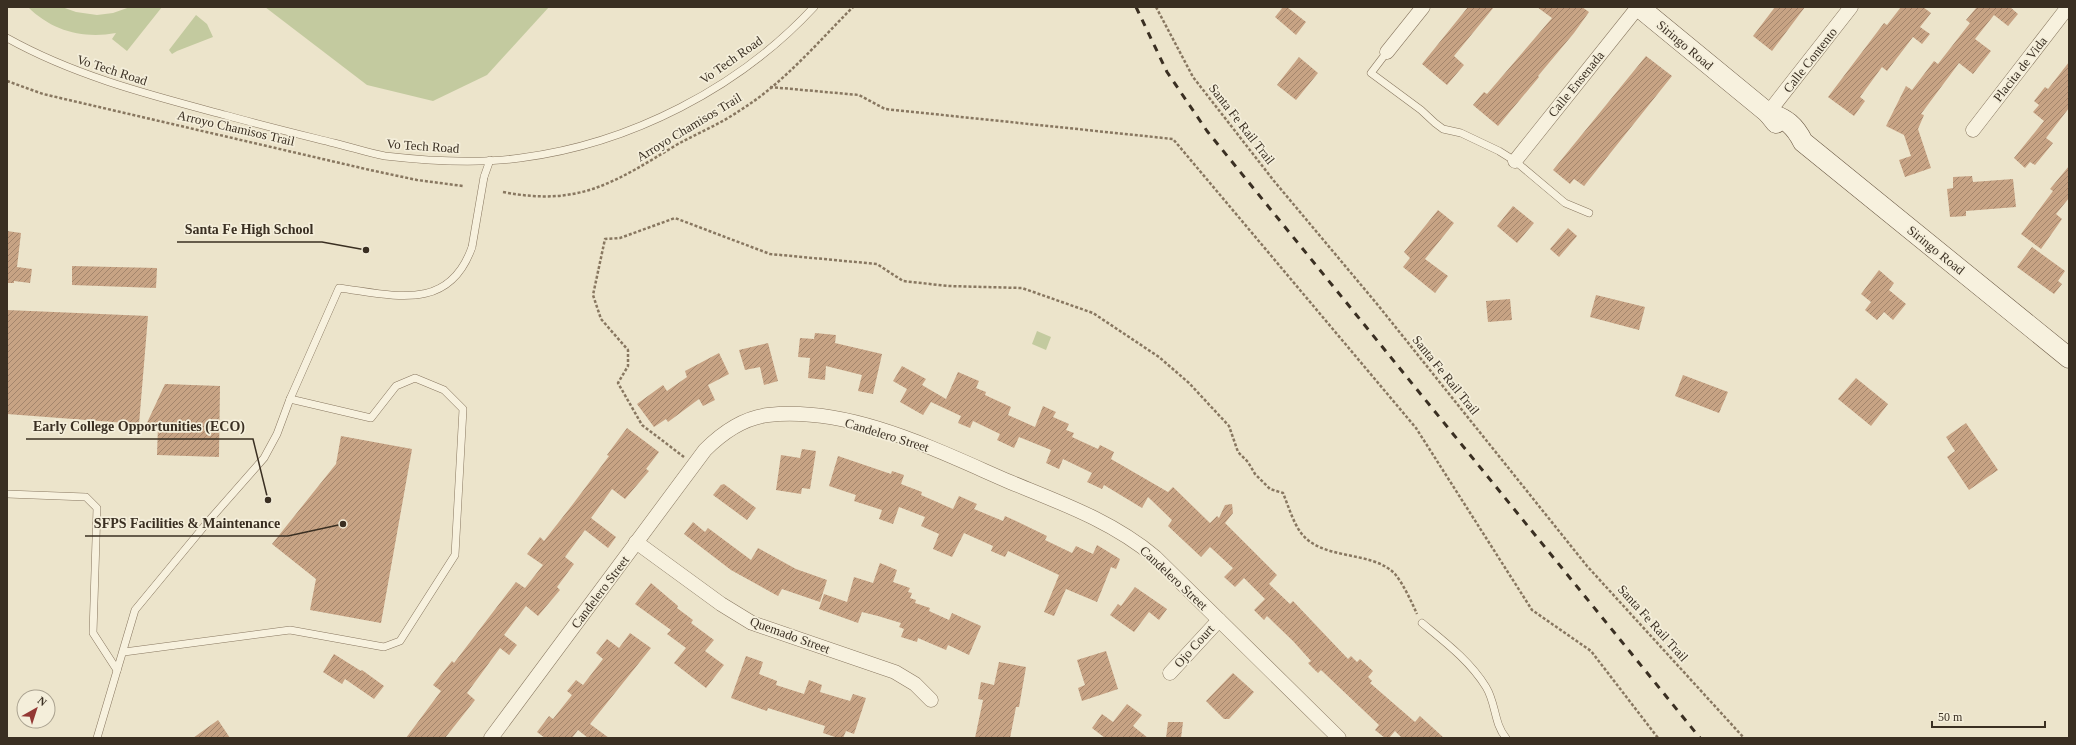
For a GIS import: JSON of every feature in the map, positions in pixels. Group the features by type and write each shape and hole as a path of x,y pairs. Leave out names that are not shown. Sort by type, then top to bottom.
{"street":[{"path":"1387,52 1423,7"},
{"name":"Siringo Road","path":"1638,7 1768,113 1782,117 1796,129 1803,142 2069,358"},
{"name":"Calle Ensenada","path":"1515,161 1638,7"},
{"name":"Calle Contento","path":"1768,113 1851,7"},
{"name":"Placita de Vida","path":"1973,130 2068,7"},
{"name":"Candelero Street","path":"492,738 705,450 718,438 749,420 766,415 804,414 877,428 920,443 1086,514 1116,529 1139,544 1155,557 1339,738"},
{"name":"Quemado Street","path":"636,542 721,604 752,623 895,672 916,684 930,700"},
{"name":"Ojo Court","path":"1170,673 1219,620"}],"lane":[{"name":"Vo Tech Road","path":"7,38 40,56 99,80 274,128 384,156 450,161 490,160 520,158 562,150 646,124 689,103 746,67 784,37 814,7"},
{"path":"1387,52 1371,73 1421,110 1434,123 1443,128 1461,133 1499,151 1515,161 1565,203 1589,213"},
{"path":"97,738 136,610 206,524 264,458 277,434 290,400 340,288 404,296 424,295 450,282 459,274 467,263 472,247 484,177 490,160"},
{"path":"124,652 290,630 384,647 400,641 455,554 463,409 444,390 415,378 396,386 371,418 290,400"},
{"path":"7,494 86,497 97,508 93,633 117,670"},
{"path":"1422,623 1461,655 1486,686 1494,704 1500,731 1506,738"}],"path":[{"name":"Arroyo Chamisos Trail","path":"503,192 526,197 544,198 580,194 628,175 679,144 740,111 788,73 853,7"},
{"name":"Santa Fe Rail Trail","path":"1156,7 1193,77 1274,181 1377,304 1587,566 1744,738"},
{"name":"Arroyo Chamisos Trail","path":"7,81 43,94 370,170 417,180 463,186"},
{"path":"770,87 859,95 885,109 1173,139 1416,428 1532,610 1592,651 1658,738"},
{"path":"694,465 642,425 618,383 628,366 628,350 601,319 593,295 605,239 620,238 675,218 770,254 877,264 903,281 948,286 1022,288 1093,313 1159,357 1189,383 1229,426 1238,452 1248,462 1255,474 1270,489 1283,493 1299,530 1310,542 1340,554 1376,562 1394,574 1422,623"}],"green space":[{"path":"28,7 62,7 76,12 97,15 113,13 130,7 162,7 127,51 112,39 116,33 92,35 69,31 47,22"},
{"path":"265,7 549,7 487,75 433,101 367,85"},
{"path":"196,15 207,24 213,37 172,54 169,50"},
{"path":"1037,331 1051,337 1046,350 1032,344"}],"building":[{"path":"1283,7 1287,7 1306,22 1296,35 1275,17"},
{"path":"1468,7 1494,7 1454,56 1464,65 1447,85 1422,64"},
{"path":"1537,7 1582,7 1589,12 1574,33 1538,76 1539,77 1498,126 1473,105 1484,92 1487,94 1552,18"},
{"path":"1775,7 1805,7 1772,51 1753,36"},
{"path":"1901,7 1923,7 1931,13 1920,27 1930,34 1922,44 1913,37 1887,71 1882,67 1860,97 1865,101 1854,116 1828,97 1884,23 1887,25"},
{"path":"1977,7 2010,7 2018,14 2008,26 1994,15 1975,39 1991,51 1973,74 1959,63 1921,114 1924,115 1918,129 1931,168 1905,177 1899,160 1911,156 1904,135 1886,126 1906,86 1912,90 1934,61 1938,64 1970,23 1966,20"},
{"path":"1646,56 1672,76 1584,186 1574,179 1570,184 1553,170"},
{"path":"1299,57 1318,73 1296,100 1277,85"},
{"path":"2069,62 2069,108 2046,138 2053,143 2035,165 2030,162 2025,168 2014,158 2044,121 2033,112 2039,105 2034,101 2045,87 2048,89"},
{"path":"2069,166 2069,198 2056,214 2062,219 2041,249 2021,234 2053,191 2050,189"},
{"path":"1972,176 1973,182 2013,179 2016,207 1966,211 1966,216 1950,217 1947,189 1953,188 1953,177"},
{"path":"1513,206 1534,223 1517,243 1497,226"},
{"path":"1438,210 1454,223 1425,259 1448,276 1435,293 1403,267 1410,258 1404,252"},
{"path":"1568,228 1577,236 1559,257 1550,249"},
{"path":"7,231 21,233 17,267 32,269 30,283 14,281 14,283 7,283"},
{"path":"2032,247 2065,271 2058,281 2062,284 2054,294 2017,267"},
{"path":"72,266 157,268 156,288 72,285"},
{"path":"1879,270 1894,283 1889,290 1906,304 1893,320 1884,312 1877,320 1865,310 1871,302 1861,294"},
{"path":"1596,295 1645,307 1639,330 1590,317"},
{"path":"1510,299 1512,320 1488,322 1486,301"},
{"path":"7,310 148,316 139,424 7,414"},
{"path":"815,333 836,335 835,343 882,354 873,394 858,391 862,375 826,366 825,380 808,378 810,358 798,357 800,338 814,339"},
{"path":"768,343 778,381 764,385 760,367 745,370 739,350"},
{"path":"719,353 729,374 708,385 715,400 703,406 699,399 668,422 666,419 654,427 637,404 663,385 667,391 687,377 685,371"},
{"path":"902,366 926,379 922,385 946,399 958,372 979,381 976,388 986,392 985,395 1011,407 1008,415 1035,427 1043,406 1056,412 1053,417 1069,424 1066,430 1074,433 1072,437 1098,449 1100,445 1114,452 1111,459 1168,492 1173,487 1210,523 1217,516 1219,518 1225,505 1232,504 1233,513 1225,523 1277,575 1269,584 1290,604 1293,601 1348,659 1351,656 1357,662 1360,659 1373,671 1368,677 1372,681 1370,683 1415,722 1420,716 1444,738 1402,738 1395,731 1389,738 1385,738 1375,730 1379,725 1321,670 1318,673 1308,663 1311,661 1267,616 1264,620 1254,610 1265,599 1244,578 1235,587 1224,577 1233,568 1210,547 1201,557 1168,526 1172,520 1148,497 1142,508 1104,485 1102,489 1087,482 1092,473 1063,459 1059,469 1046,463 1051,450 1019,437 1014,448 997,440 1000,434 973,421 970,428 958,423 961,416 931,402 923,415 900,402 907,389 893,381"},
{"path":"1683,375 1728,392 1719,413 1675,396"},
{"path":"1856,378 1888,404 1871,426 1838,399"},
{"path":"165,384 220,386 219,457 157,455 158,426 146,425"},
{"path":"1966,423 1998,470 1969,490 1947,457 1955,451 1946,437"},
{"path":"627,428 659,452 646,469 649,471 625,499 612,489 591,518 616,537 608,548 585,530 565,557 574,564 557,587 560,590 538,616 526,606 504,635 517,645 509,655 500,648 467,693 475,700 445,738 406,738 441,691 433,685 452,661 454,663 516,582 525,588 543,565 527,554 540,537 544,541 609,456 607,455"},
{"path":"341,436 412,449 381,623 310,610 316,579 272,544 336,464"},
{"path":"802,449 816,451 810,489 802,488 801,494 776,490 781,455 800,458"},
{"path":"838,456 891,474 892,471 904,475 901,484 922,492 921,495 953,509 959,496 977,504 974,509 1003,521 1005,516 1047,536 1045,540 1072,553 1076,546 1093,554 1097,545 1120,559 1116,569 1111,567 1097,602 1066,589 1054,616 1044,612 1059,575 1008,551 1005,557 991,551 993,546 964,533 952,557 933,549 939,534 921,526 925,517 899,507 893,524 879,519 882,510 854,501 856,495 829,486"},
{"path":"724,484 756,508 747,520 713,495 721,485"},
{"path":"693,522 705,532 708,528 751,560 758,548 796,569 827,580 820,602 782,589 778,596 731,570 684,534"},
{"path":"880,563 897,570 893,582 910,588 908,592 912,593 910,598 916,600 915,603 930,608 929,611 949,620 952,613 981,626 969,655 948,645 946,650 918,638 917,642 901,637 904,629 899,627 901,623 862,612 858,623 819,609 824,594 847,602 854,577 873,583"},
{"path":"651,583 678,606 677,608 693,620 691,623 714,640 705,651 724,665 706,688 674,663 686,648 667,634 671,630 635,604"},
{"path":"1135,587 1167,609 1159,620 1149,612 1134,632 1110,615 1118,604 1121,606"},
{"path":"630,633 651,648 590,724 609,738 588,738 578,730 572,738 545,738 537,732 549,716 553,719 572,695 567,691 576,680 583,685 603,659 596,653 607,639 619,648"},
{"path":"1106,651 1118,689 1082,701 1078,688 1085,685 1077,660"},
{"path":"334,654 361,671 362,670 384,686 374,699 345,679 342,684 323,672"},
{"path":"746,656 763,662 759,674 777,681 776,685 804,694 809,680 822,685 820,692 850,701 853,694 866,698 854,734 846,731 843,738 838,738 823,733 825,726 768,708 767,711 731,698"},
{"path":"999,662 1026,667 1019,707 1016,707 1010,738 975,738 983,700 978,699 981,682 994,685"},
{"path":"1233,673 1254,692 1229,719 1224,719 1206,701"},
{"path":"1127,704 1142,715 1133,726 1148,738 1105,738 1092,728 1102,714 1113,722"},
{"path":"218,720 230,738 193,738"},
{"path":"1168,722 1183,722 1181,738 1166,738"}],"railway":[{"path":"1136,7 1167,72 1207,131 1700,738"}],"place":[{"name":"Santa Fe High School","path":"366,250"},
{"name":"Early College Opportunities (ECO)","path":"268,500"},
{"name":"SFPS Facilities & Maintenance","path":"343,524"}]}
